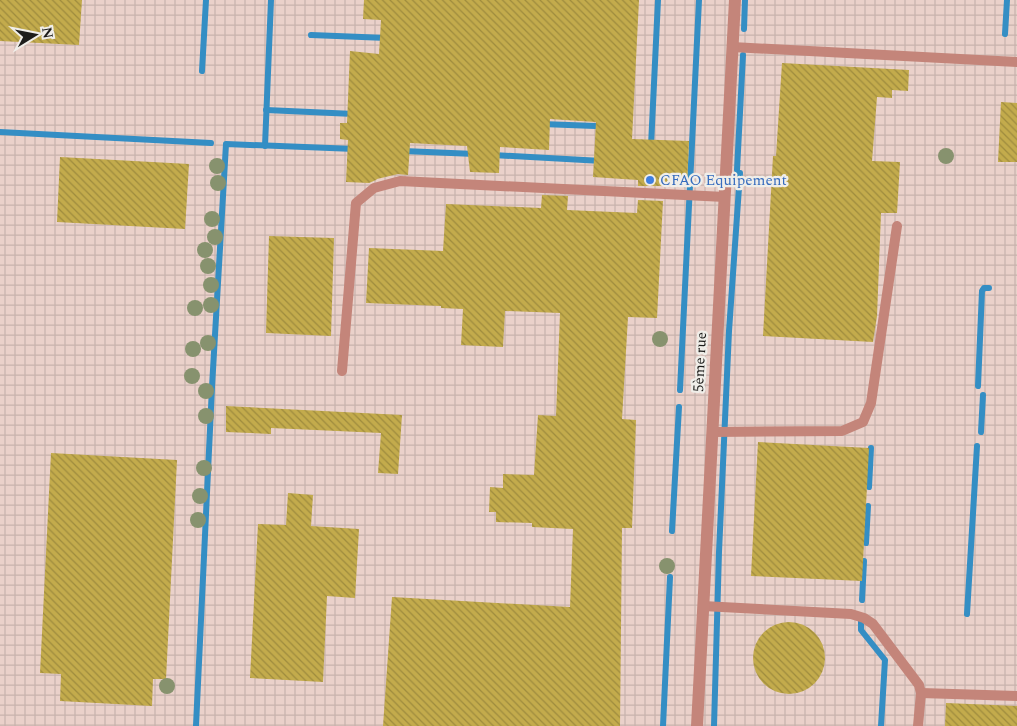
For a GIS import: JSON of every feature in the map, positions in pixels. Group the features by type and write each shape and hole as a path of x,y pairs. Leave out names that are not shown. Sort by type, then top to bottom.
{"street":[{"name":"5ème rue","path":"697,726 735,0"}],"lane":[{"path":"732,48 1017,62"},
{"path":"342,371 356,203 374,188 400,181 725,197"},
{"path":"712,432 842,430 863,422 871,403 897,226"},
{"path":"703,606 851,614 864,618 873,624 915,677 921,693 918,726"},
{"path":"921,693 1017,696"}],"shaded area":[{"path":"0,0 1017,0 1017,726 0,726"}],"building":[{"path":"0,0 82,0 79,45 0,41"},
{"path":"364,0 639,0 632,139 689,141 687,186 638,186 638,180 593,177 596,122 550,119 549,150 500,147 499,173 470,172 467,146 410,143 408,175 398,174 369,183 346,182 348,140 340,139 340,123 347,123 350,51 379,54 381,20 363,19"},
{"path":"782,63 909,70 908,91 892,90 892,98 877,97 872,161 900,162 897,213 881,213 877,316 873,342 763,336 773,156 776,156"},
{"path":"1001,102 1017,103 1017,162 998,162"},
{"path":"60,157 189,164 185,229 57,222"},
{"path":"542,195 568,196 567,210 637,213 638,200 663,201 657,318 628,317 622,419 636,420 632,528 622,528 620,726 383,726 392,597 570,607 573,529 532,527 532,523 496,522 496,512 489,512 490,487 503,488 503,474 534,475 538,415 556,416 560,313 505,311 503,347 461,345 463,309 441,308 441,306 366,303 369,248 443,251 446,204 541,208"},
{"path":"269,236 334,238 331,336 266,333"},
{"path":"226,406 402,415 398,474 378,473 381,433 271,428 271,434 226,432"},
{"path":"758,442 869,448 862,581 751,576"},
{"path":"51,453 177,460 166,679 153,679 152,706 60,701 61,674 40,673"},
{"path":"288,493 313,495 311,526 359,529 355,598 327,596 323,682 250,678 258,524 286,525"},
{"path":"789,622 809,628 819,638 825,658 819,678 809,688 789,694 769,688 759,678 753,658 759,638 769,628"},
{"path":"946,703 1017,706 1017,726 945,726"}],"waterway":[{"path":"202,71 206,0"},
{"path":"265,146 271,0"},
{"path":"651,146 658,0"},
{"path":"680,390 699,0"},
{"path":"744,29 745,0"},
{"path":"1005,34 1007,0"},
{"path":"311,35 387,38"},
{"path":"737,170 743,55"},
{"path":"266,110 354,114"},
{"path":"542,124 595,126"},
{"path":"0,132 211,143"},
{"path":"196,726 226,144 355,149"},
{"path":"403,151 475,154"},
{"path":"493,155 602,161"},
{"path":"714,726 719,552 729,331 740,173"},
{"path":"978,386 982,291 984,288 989,288"},
{"path":"981,432 983,395"},
{"path":"672,531 679,407"},
{"path":"967,614 977,446"},
{"path":"869,487 871,448"},
{"path":"866,543 868,506"},
{"path":"862,600 864,561"},
{"path":"663,726 670,577"},
{"path":"861,620 861,630 885,660 881,726"}],"place":[{"name":"CFAO Equipement","path":"650,180"}]}
